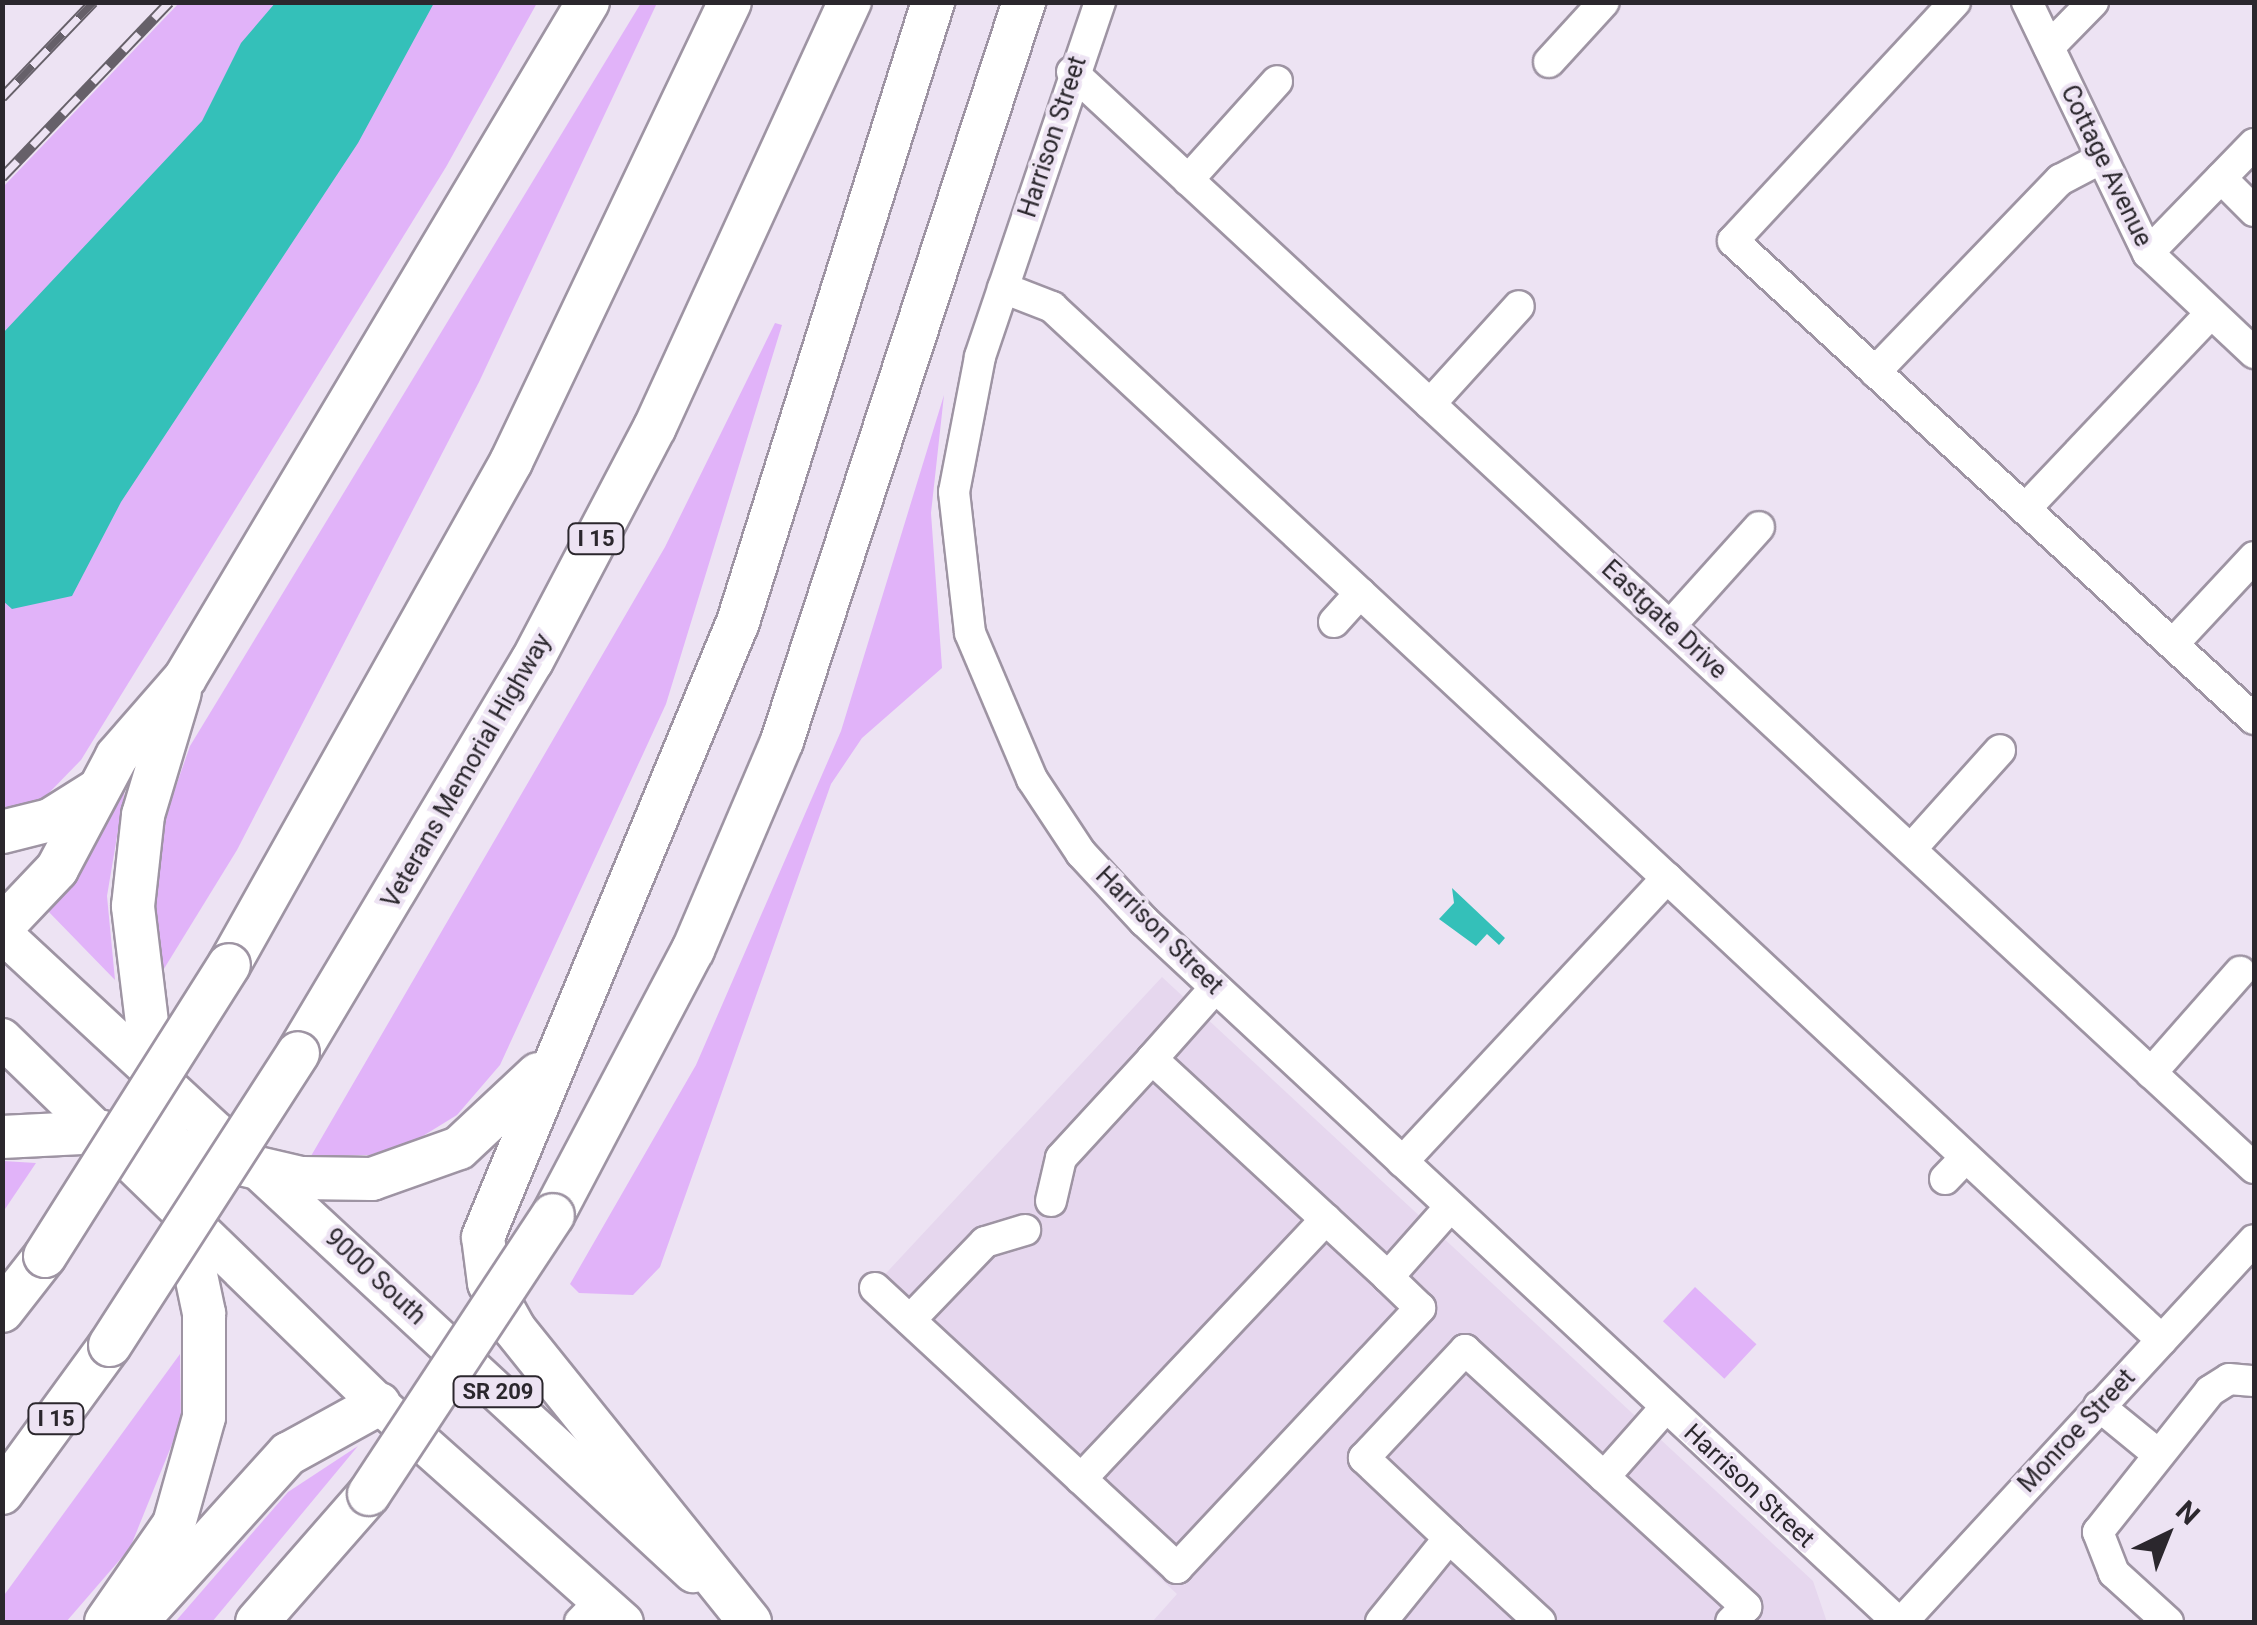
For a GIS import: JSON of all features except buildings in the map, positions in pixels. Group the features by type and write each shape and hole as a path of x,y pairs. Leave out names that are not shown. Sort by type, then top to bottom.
{"highway":[{"path":"2,930 57,869 96,791 185,678 588,2"},
{"path":"2,1311 44,1256 229,965 511,462 730,2"},
{"name":"Veterans Memorial Highway","path":"2,1493 110,1345 298,1052 457,792 638,460 850,2"},
{"path":"748,1622 514,1328 490,1283 487,1216 549,1063 608,949 738,622 934,2"},
{"path":"257,1622 369,1494 553,1215 693,950 782,740 1024,2"},
{"path":"106,1622 174,1524 204,1416 204,1313 153,1072 135,860 185,678"},
{"path":"2,832 50,820 96,791"},
{"path":"2,1136 102,1132 342,1183 431,1164 549,1063"},
{"path":"136,1622 288,1454 378,1404"}],"main road":[{"name":"9000 South","path":"2,930 748,1622"},
{"path":"2,1038 601,1615"}],"street":[{"name":"Harrison Street","path":"1100,2 1072,72 1003,288 954,492 970,633 1032,779 1081,853 1215,988 1900,1622"},
{"path":"1549,62 1604,2"},
{"path":"1955,2 1733,241 2254,719"},
{"name":"Cottage Avenue","path":"2027,2 2098,160 2148,253 2254,353"},
{"path":"2050,47 2092,2"},
{"name":"Eastgate Drive","path":"1072,72 2254,1168"},
{"path":"1188,180 1277,81"},
{"path":"2148,253 2254,144"},
{"path":"1875,372 2060,180 2098,160"},
{"path":"2221,178 2254,211"},
{"path":"1003,288 1052,307 2162,1340"},
{"path":"1430,404 1518,306"},
{"path":"2025,509 2210,314"},
{"path":"1670,626 1759,527"},
{"path":"2173,644 2254,557"},
{"path":"1334,622 1360,593"},
{"path":"1910,849 2000,750"},
{"path":"1402,1162 1667,878"},
{"path":"2152,1072 2240,972"},
{"path":"1050,1201 1061,1158 1215,988"},
{"path":"875,1288 1176,1568 1420,1308 1152,1059"},
{"path":"1945,1180 1966,1156"},
{"path":"1388,1277 1450,1208"},
{"path":"1082,1479 1326,1220"},
{"path":"910,1320 985,1242 1025,1230"},
{"name":"Monroe Street","path":"1900,1622 2254,1240"},
{"path":"1540,1622 1364,1458 1465,1350 1746,1607 1732,1622"},
{"path":"2168,1622 2114,1573 2098,1532 2154,1451 2210,1391 2229,1379 2254,1380"},
{"path":"2099,1406 2154,1451"},
{"path":"1604,1477 1665,1408"},
{"path":"1380,1622 1449,1538"}],"shaded area":[{"path":"276,2 434,3 358,143 121,502 72,596 12,609 2,600 3,333 202,121 241,43"},
{"path":"179,3 537,3 446,167 81,760 44,798 2,813 2,188"},
{"path":"641,3 657,3 479,382 237,850 162,972 155,909 161,829 190,746"},
{"path":"775,323 782,325 666,704 500,1065 457,1115 418,1139 370,1155 311,1156 665,547"},
{"path":"944,395 931,513 942,668 862,738 831,784 660,1267 633,1295 579,1293 570,1284 696,1065 841,731"},
{"path":"125,789 107,896 115,980 45,908"},
{"path":"1452,888 1505,938 1499,945 1487,934 1476,946 1439,919 1454,903"},
{"path":"1162,977 1813,1581 1827,1622 1152,1622 1177,1594 862,1299"},
{"path":"2,1161 36,1163 3,1212"},
{"path":"1695,1287 1756,1344 1724,1379 1663,1321"},
{"path":"180,1354 181,1422 130,1548 66,1622 3,1622 2,1598"},
{"path":"358,1446 212,1622 175,1622 288,1492"}],"railway":[{"path":"2,97 93,2"},
{"path":"2,177 169,2"}]}
